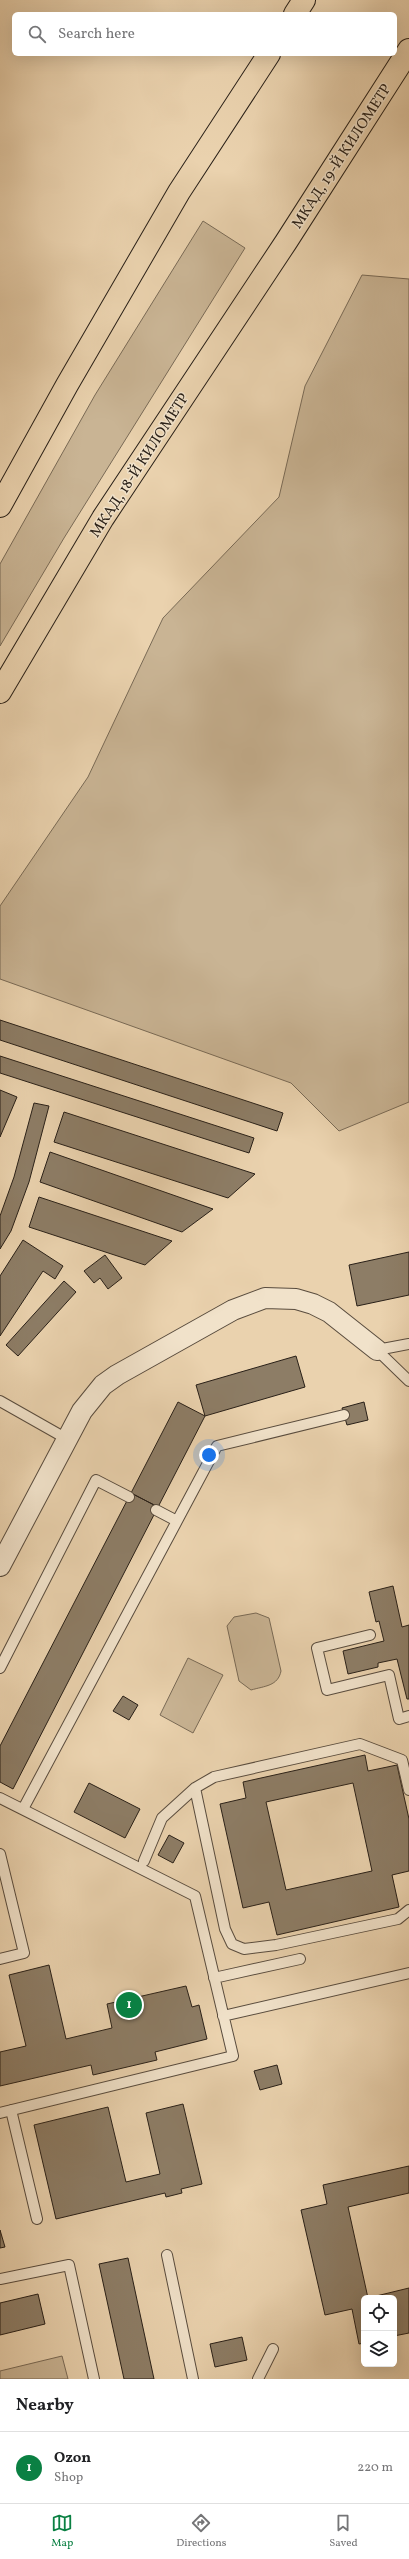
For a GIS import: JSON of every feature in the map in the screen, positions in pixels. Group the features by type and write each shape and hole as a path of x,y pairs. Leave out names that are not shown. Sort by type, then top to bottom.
{"highway":[{"path":"296,12 304,0"},
{"name":"МКАД, 19-Й КИЛОМЕТР","path":"286,242 409,50"},
{"path":"0,506 179,192 268,56"},
{"name":"МКАД, 18-Й КИЛОМЕТР","path":"0,692 103,518 286,242"}],"street":[{"path":"0,1566 67,1439 91,1398 103,1385 117,1375 233,1310 259,1300 280,1297 313,1304 329,1312 377,1350"}],"lane":[{"path":"377,1350 409,1344"},
{"path":"377,1350 409,1381"},
{"path":"0,1401 67,1439"},
{"path":"23,1809 217,1446 344,1416"},
{"path":"0,1668 96,1480 129,1497"},
{"path":"156,1510 177,1521"},
{"path":"370,1635 317,1648 327,1690 389,1675 399,1719 409,1716"},
{"path":"144,1861 162,1818 195,1788 214,1777 360,1744 402,1760 409,1790"},
{"path":"195,1788 226,1929 232,1944 244,1949 276,1945 398,1919 409,1910"},
{"path":"0,1798 195,1896 233,2056 0,2112"},
{"path":"0,1854 24,1953 0,1958"},
{"path":"214,1978 300,1959"},
{"path":"223,2016 409,1973"},
{"path":"11,2110 37,2219"},
{"path":"167,2255 193,2379"},
{"path":"0,2279 69,2265 94,2379"},
{"path":"258,2379 273,2349"}],"shaded area":[{"path":"203,221 245,248 64,538 0,646 0,564 95,395"},
{"path":"362,275 409,279 409,1102 339,1131 291,1083 0,979 0,906 88,777 163,618 279,497 305,386"},
{"path":"256,1613 269,1618 281,1671 274,1683 251,1690 239,1681 227,1626 234,1617"},
{"path":"188,1658 223,1675 193,1733 160,1715"},
{"path":"62,2356 68,2379 0,2379 0,2371"}],"building":[{"path":"0,1020 283,1113 277,1131 0,1040"},
{"path":"0,1056 254,1138 249,1153 0,1073"},
{"path":"0,1090 17,1097 0,1137"},
{"path":"34,1103 49,1106 29,1182 11,1231 0,1249 0,1216 14,1177"},
{"path":"64,1112 255,1174 228,1198 54,1142"},
{"path":"50,1152 213,1209 182,1232 40,1182"},
{"path":"39,1197 172,1241 145,1265 29,1227"},
{"path":"23,1240 63,1266 55,1279 43,1271 0,1336 0,1276"},
{"path":"409,1252 409,1295 357,1306 349,1265"},
{"path":"105,1255 122,1278 108,1289 100,1278 94,1283 84,1271"},
{"path":"64,1281 76,1292 18,1356 6,1345"},
{"path":"296,1356 305,1387 205,1416 196,1385"},
{"path":"178,1402 205,1416 158,1507 131,1493"},
{"path":"364,1402 368,1420 347,1425 342,1408"},
{"path":"131,1493 158,1507 13,1789 0,1782 0,1746"},
{"path":"393,1586 402,1627 409,1625 409,1699 407,1699 397,1659 378,1663 378,1667 348,1674 343,1651 384,1641 379,1621 376,1622 369,1592"},
{"path":"123,1696 138,1705 129,1720 113,1711"},
{"path":"365,1755 368,1771 397,1765 409,1819 409,1871 392,1875 399,1907 277,1935 269,1902 243,1908 220,1804 246,1798 243,1782","holes":["353,1783 372,1871 286,1890 266,1802"]},
{"path":"89,1783 140,1809 125,1838 74,1812"},
{"path":"169,1835 184,1843 173,1863 158,1855"},
{"path":"49,1965 66,2039 112,2028 107,2004 186,1986 192,2007 199,2005 207,2039 155,2052 157,2060 93,2075 91,2065 0,2086 0,2052 26,2046 9,1975"},
{"path":"277,2065 282,2084 260,2090 254,2071"},
{"path":"183,2104 202,2184 181,2189 182,2193 166,2197 165,2193 56,2219 34,2125 108,2107 126,2182 160,2174 146,2113"},
{"path":"409,2166 409,2193 348,2207 367,2295 361,2295 361,2344 359,2344 352,2309 325,2315 301,2210 327,2204 323,2185"},
{"path":"0,2230 5,2247 0,2248"},
{"path":"128,2258 154,2379 124,2379 99,2264"},
{"path":"409,2288 409,2333 397,2335 397,2295 380,2295"},
{"path":"38,2294 45,2324 0,2335 0,2303"},
{"path":"242,2337 247,2360 215,2367 210,2344"}],"place":[{"name":"Ozon","path":"129,2005"}]}
